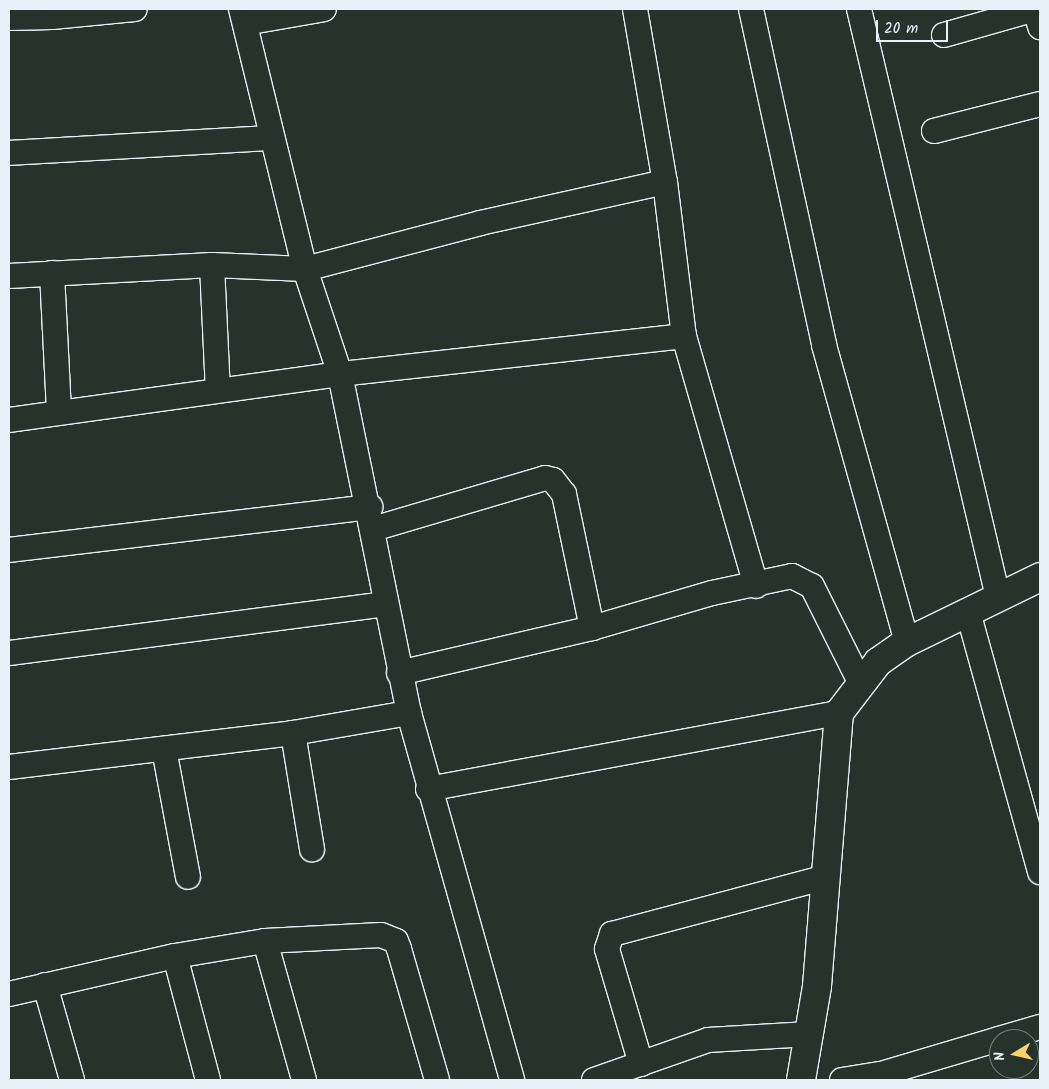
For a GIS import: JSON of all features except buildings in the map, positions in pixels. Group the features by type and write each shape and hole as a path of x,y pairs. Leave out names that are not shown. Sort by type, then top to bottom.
{"main road":[{"path":"801,1080 817,986 839,713 878,662 907,642 1040,577"}],"street":[{"path":"9,18 135,9"},
{"path":"324,9 243,16 271,138 305,269 340,374 371,518 384,604 428,789 512,1080"},
{"path":"635,9 665,182 684,336 756,586"},
{"path":"751,9 824,345 907,642"},
{"path":"859,9 998,597"},
{"path":"944,35 1034,9 1040,27"},
{"path":"934,131 1040,104"},
{"path":"9,153 271,138"},
{"path":"9,276 212,265 305,269 480,223 665,182"},
{"path":"212,265 218,390"},
{"path":"52,273 59,411"},
{"path":"9,420 59,411 340,374 684,336"},
{"path":"9,550 371,518 545,478 553,480 564,494 592,628"},
{"path":"400,673 592,628 712,593 756,586 792,576 812,586 860,684"},
{"path":"9,653 384,604"},
{"path":"968,612 1040,872"},
{"path":"9,767 293,733 409,713"},
{"path":"428,789 839,713"},
{"path":"293,733 312,849"},
{"path":"164,749 188,877"},
{"path":"641,1064 607,949 612,934 826,877"},
{"path":"9,994 175,956 265,941 381,934 396,941 437,1080"},
{"path":"265,941 304,1080"},
{"path":"175,956 208,1080"},
{"path":"45,985 72,1080"},
{"path":"594,1080 708,1040 809,1034"},
{"path":"842,1080 882,1077 989,1042"}]}
